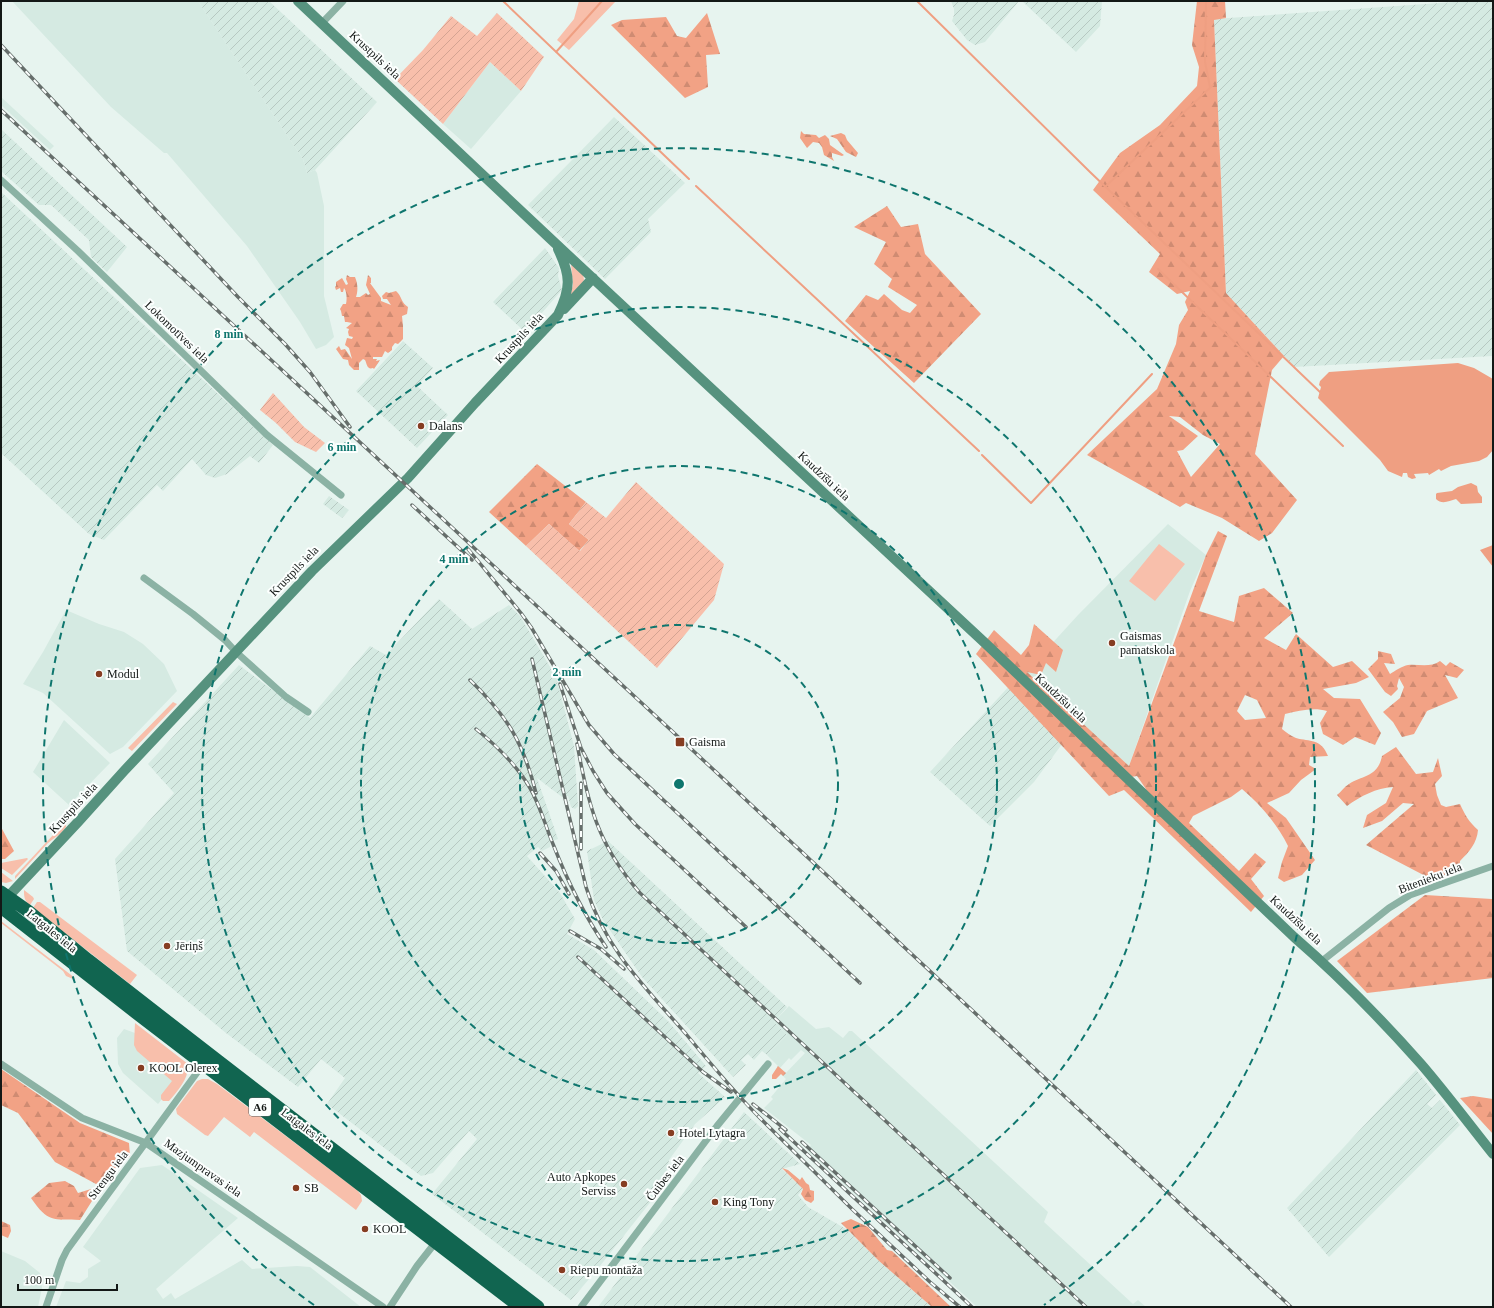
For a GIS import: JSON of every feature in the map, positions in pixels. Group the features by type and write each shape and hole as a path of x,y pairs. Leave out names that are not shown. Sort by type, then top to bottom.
{"highway":[{"name":"Latgales iela","path":"2,900 28,911 207,1059 435,1243 520,1307"},
{"name":"Latgales iela","path":"207,1059 538,1307"}],"street":[{"name":"Krustpils iela","path":"298,1 593,278"},
{"path":"322,23 343,1"},
{"name":"Lokomotīves iela","path":"1,180 78,251 268,435 341,494"},
{"name":"Krustpils iela","path":"2,900 78,822 312,571 399,488 558,315 566,298 568,281 565,264 556,244"},
{"path":"558,315 593,278"},
{"name":"Kaudzīšu iela","path":"593,278 985,643 1289,932 1322,961 1387,1026 1422,1065 1493,1154"},
{"path":"144,578 225,640 236,652 286,697 308,712"},
{"name":"Bitenieku iela","path":"1322,961 1389,908 1410,895 1493,866"},
{"name":"Strengu iela","path":"46,1307 62,1260 67,1250 207,1059"},
{"name":"Mazjumpravas iela","path":"1,1064 82,1118 146,1143 383,1307"},
{"name":"Čuibes iela","path":"581,1307 717,1126 768,1064"},
{"path":"390,1307 417,1266 435,1243"}],"shaded area":[{"path":"12,1 198,1 303,159 307,173 315,170 317,173 324,206 324,296 334,337 326,345 316,349 300,322 247,246 167,153 164,153 111,107"},
{"path":"198,1 269,1 377,102 315,170 307,173 303,159"},
{"path":"579,1 616,1 569,50 557,40 574,19"},
{"path":"951,1 1019,1 985,42 975,45 967,40 952,21 954,9"},
{"path":"1022,1 1102,1 1100,26 1076,52"},
{"path":"1468,1 1493,1 1493,356 1294,367 1226,293 1214,19"},
{"path":"497,13 544,57 521,91 490,62 443,124 395,79 423,50 451,16 477,36"},
{"path":"490,62 521,91 471,149 443,124"},
{"path":"1,97 54,146 50,150 1,105"},
{"path":"614,117 685,183 648,219 651,232 605,279 528,205"},
{"path":"1,129 127,247 107,272 91,257 89,240 51,205 39,205 1,171"},
{"path":"1,192 273,445 259,463 250,456 227,474 215,478 206,475 192,459 163,491 157,485 104,540 89,534 1,453"},
{"path":"545,248 559,268 558,276 562,290 525,332 493,302"},
{"path":"571,264 583,274 584,280 577,290 570,296 573,285"},
{"path":"403,341 433,368 417,386 448,415 417,448 356,391"},
{"path":"1458,363 1474,368 1493,379 1493,450 1487,457 1479,461 1451,466 1441,471 1439,469 1429,475 1428,473 1414,474 1416,478 1412,479 1408,477 1407,473 1403,473 1402,477 1388,471 1380,460 1318,398 1321,387 1319,385 1320,381 1329,372"},
{"path":"273,393 304,427 325,443 316,452 295,442 276,423 260,410"},
{"path":"636,482 724,564 714,600 657,668 526,546 549,524 580,551 589,540 569,524 586,502 606,518"},
{"path":"1471,483 1477,486 1478,492 1482,497 1482,503 1461,504 1456,499 1441,502 1436,499 1437,493 1452,491 1458,487"},
{"path":"329,496 349,510 342,518 323,504"},
{"name":"Gaismas pamatskola","path":"1168,524 1206,555 1190,591 1129,766 1026,672 1078,615"},
{"path":"1159,544 1185,564 1155,601 1129,581"},
{"path":"1493,545 1493,567 1480,550"},
{"path":"439,599 472,629 509,605 520,616 556,677 574,746 578,806 575,809 571,807 568,796 562,797 537,778 558,839 550,842 550,847 542,851 538,847 527,856 560,893 575,919 567,934 594,950 668,1021 706,1066 698,1073 725,1097 695,1124 669,1160 666,1179 654,1194 652,1200 571,1300 432,1194 477,1139 469,1131 433,1173 421,1176 327,1104 345,1078 321,1059 298,1087 226,1033 127,951 115,859 174,793 148,764 239,665 310,718 370,646 386,655"},
{"name":"Modul","path":"66,610 99,624 124,632 143,644 164,664 177,691 123,747 110,754 43,693 23,684 43,652"},
{"path":"1012,683 1068,736 1034,782 990,826 930,772"},
{"path":"173,702 177,704 132,751 128,748"},
{"path":"64,720 110,763 69,805 33,772"},
{"path":"66,821 66,827 61,833 48,843 15,879 15,876"},
{"path":"608,841 787,1007 774,1022 787,1035 767,1055 762,1051 754,1060 748,1054 741,1060 746,1065 733,1077 642,977 603,920 594,900 587,851"},
{"path":"28,859 12,875 1,868 1,863"},
{"path":"1,872 13,881 6,883 1,882"},
{"path":"24,890 34,899 30,905 25,900"},
{"path":"37,902 40,902 137,975 130,984 33,908"},
{"path":"1,921 75,978 73,979 66,976 63,971 1,923"},
{"path":"789,1006 816,1029 829,1027 843,1038 849,1031 852,1031 1048,1212 1044,1222 1133,1304 1138,1300 1146,1307 977,1307 807,1150 811,1145 764,1108 773,1099 771,1097 786,1079 783,1076 805,1053 801,1050 791,1060 789,1058 780,1068 767,1055 787,1035 774,1022"},
{"path":"135,1023 188,1064 185,1079 169,1101 163,1101 161,1099 161,1095 172,1081 137,1051 134,1045"},
{"name":"KOOL Olerex","path":"124,1029 135,1033 177,1081 158,1104 123,1073 118,1064 117,1038"},
{"path":"1416,1070 1436,1095 1427,1104 1432,1108 1440,1100 1460,1125 1329,1257 1287,1208"},
{"path":"208,1079 217,1084 357,1190 361,1195 362,1201 356,1210 254,1132 250,1137 224,1117 208,1136 177,1114 176,1109 197,1081"},
{"path":"744,1112 800,1164 782,1169 803,1189 798,1195 808,1207 846,1229 879,1261 932,1307 598,1307"},
{"path":"162,1165 238,1218 156,1289 163,1299 171,1293 175,1299 242,1260 252,1269 297,1266 310,1267 361,1307 56,1307 66,1281 80,1283 88,1277 88,1269 101,1261 83,1247 140,1168"},
{"path":"1,1251 25,1261 40,1273 42,1288 38,1307 1,1307"}],"green space":[{"path":"1197,1 1225,1 1226,18 1214,20 1226,293 1284,356 1272,370 1255,454 1297,500 1272,533 1259,541 1222,518 1186,503 1180,507 1087,455 1157,389 1176,344 1179,325 1188,310 1185,302 1190,291 1177,294 1149,272 1160,254 1093,190 1120,153 1160,125 1197,86 1199,67 1192,45","holes":["1169,416 1180,417 1203,435 1220,444 1191,477 1177,451 1183,450 1198,436"]},
{"path":"707,13 720,54 706,55 708,87 685,98 611,25 622,20 666,17 677,36 686,38"},
{"path":"801,131 804,134 816,135 819,138 825,135 829,139 830,145 844,155 842,156 832,153 834,161 824,155 822,147 819,143 813,142 807,148 800,138"},
{"path":"841,133 845,135 847,140 858,153 856,157 846,152 837,139 830,136"},
{"path":"887,206 901,227 918,224 925,254 981,314 914,383 845,321 866,295 878,300 884,294 902,310 910,313 917,305 888,287 892,279 874,264 886,242 854,227"},
{"path":"347,275 350,277 355,277 357,282 356,297 360,297 366,293 368,295 370,294 366,285 368,275 371,278 370,283 381,298 381,301 391,305 387,299 383,299 382,296 386,292 389,293 396,291 404,304 408,307 407,314 402,316 403,339 398,344 395,343 392,350 388,353 385,351 382,357 373,357 373,359 377,359 376,361 380,360 374,369 368,367 363,359 359,363 359,370 354,370 349,365 348,360 343,359 336,349 339,346 341,350 345,349 352,359 349,348 345,345 347,338 352,339 353,337 349,336 349,329 346,328 352,323 345,322 344,316 342,316 340,309 343,304 346,304 347,298 344,288 343,292 341,292 340,288 336,290 335,287 336,282 342,278 346,285 348,284 346,279"},
{"path":"537,464 586,502 569,524 589,540 579,551 549,524 526,546 489,512"},
{"path":"1218,531 1227,536 1199,611 1234,622 1239,596 1264,588 1293,613 1264,638 1286,650 1296,634 1333,667 1352,661 1369,677 1356,683 1323,689 1334,698 1360,699 1381,733 1375,745 1355,737 1343,745 1323,734 1320,723 1327,711 1311,709 1285,714 1282,729 1296,738 1318,743 1322,746 1328,756 1310,757 1309,765 1316,769 1301,780 1289,793 1267,803 1286,818 1315,860 1302,875 1284,882 1278,878 1288,846 1268,815 1242,789 1231,797 1193,816 1189,823 1239,871 1255,853 1266,862 1251,879 1264,896 1251,912 1124,790 1109,796 976,654 994,630 1021,655 1029,645 1034,624 1063,650 1056,672 1046,663 1041,675 1027,672 1129,766 1206,555","holes":["1245,695 1257,700 1266,718 1245,720 1237,711","1137,776 1146,789 1125,778"]},
{"path":"1378,651 1391,654 1395,664 1384,663 1390,674 1406,666 1428,665 1440,661 1446,666 1450,662 1464,670 1457,678 1445,675 1458,698 1427,711 1414,734 1402,737 1393,722 1383,712 1400,698 1404,687 1399,678 1397,686 1398,689 1391,696 1385,692 1368,669 1378,659"},
{"path":"1396,747 1416,774 1433,772 1438,758 1442,776 1435,784 1441,805 1446,807 1460,804 1472,824 1478,830 1474,843 1460,861 1459,871 1433,880 1366,845 1414,804 1403,803 1382,821 1363,828 1367,815 1386,803 1393,787 1369,793 1347,806 1337,795 1349,784 1373,772 1380,763 1382,756"},
{"path":"1,827 14,851 5,859 1,859"},
{"path":"1425,895 1492,899 1493,978 1367,993 1337,961"},
{"path":"778,1066 786,1073 783,1076 781,1074 776,1079 772,1079 772,1075"},
{"path":"1,1069 80,1123 129,1143 130,1156 96,1184 55,1162 18,1113 1,1105"},
{"path":"1473,1096 1493,1099 1493,1134 1460,1098"},
{"path":"782,1168 788,1170 800,1180 802,1177 809,1185 810,1190 814,1191 814,1200 811,1203 805,1200 801,1194 803,1189"},
{"path":"65,1181 74,1186 78,1193 91,1189 97,1193 80,1220 63,1220 47,1216 31,1198 49,1183"},
{"path":"851,1219 868,1227 887,1250 892,1251 951,1307 932,1307 879,1261 841,1223"},
{"path":"1,1221 10,1225 11,1231 8,1238 1,1235"}],"waterway":[{"path":"503,1 689,179"},
{"path":"556,52 602,1"},
{"path":"917,1 1090,172 1321,393"},
{"path":"1206,1 1205,62 1210,87"},
{"path":"1106,186 1213,85"},
{"path":"696,186 979,451"},
{"path":"1158,269 1343,446"},
{"path":"982,455 1031,503 1152,374"}],"railway":[{"path":"1,45 238,297 285,344 310,372 350,427"},
{"path":"1,110 1291,1307"},
{"path":"412,505 472,560"},
{"path":"468,549 531,627 589,725 614,754 860,983"},
{"path":"532,659 586,887 594,909 615,948 628,966 713,1067 761,1119"},
{"path":"470,680 495,706 512,731 526,759 536,793"},
{"path":"560,684 581,748 607,793 635,824 746,927"},
{"path":"476,729 506,756 525,779 537,801 570,884 583,910 606,947"},
{"path":"577,744 591,805 604,841 625,875 640,893 1086,1307"},
{"path":"581,783 581,849"},
{"path":"540,853 556,871 569,894"},
{"path":"570,931 601,949 624,969"},
{"path":"578,957 703,1072 731,1092"},
{"path":"753,1104 786,1130"},
{"path":"758,1116 852,1209 930,1282 960,1307"},
{"path":"780,1129 972,1307"},
{"path":"802,1142 950,1278"}],"place":[{"name":"Dalans","path":"421,426"},
{"name":"Gaismas pamatskola","path":"1112,643"},
{"name":"Modul","path":"99,674"},
{"name":"Gaisma","path":"680,742"},
{"name":"Jēriņš","path":"167,946"},
{"name":"KOOL Olerex","path":"141,1068"},
{"name":"Hotel Lytagra","path":"671,1133"},
{"name":"Auto Apkopes Serviss","path":"624,1184"},
{"name":"SB","path":"296,1188"},
{"name":"King Tony","path":"715,1202"},
{"name":"KOOL","path":"365,1229"},
{"name":"Riepu montāža","path":"562,1270"}]}
